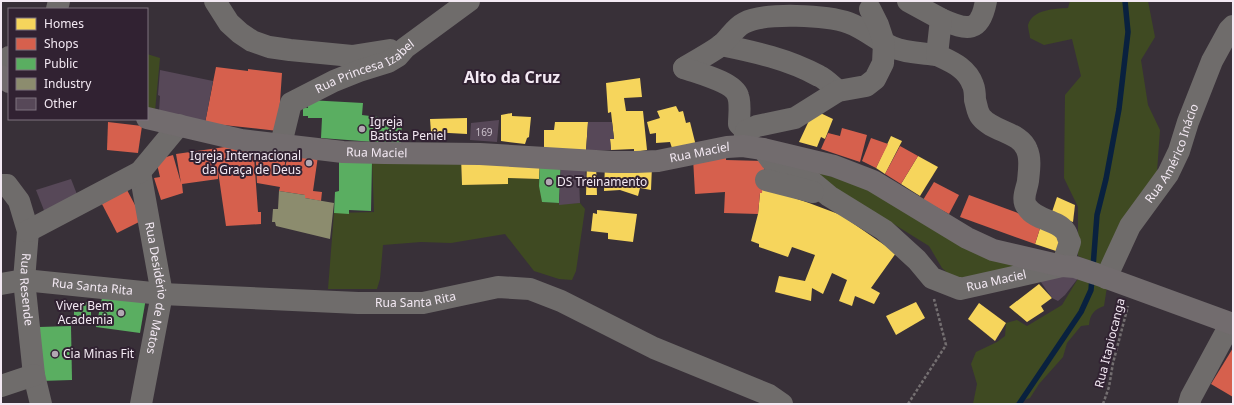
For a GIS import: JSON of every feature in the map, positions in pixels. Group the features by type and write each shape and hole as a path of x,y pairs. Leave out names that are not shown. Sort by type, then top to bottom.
{"main road":[{"name":"Rua Maciel","path":"148,118 241,140 343,152 480,154 628,162 658,161 750,142 834,166 873,181 967,238 993,250 1101,276 1230,321"}],"street":[{"path":"216,1 229,22 240,33 252,41 269,47 352,56 405,48"},
{"name":"Rua Princesa Izabel","path":"281,144 292,103 334,81 388,62 398,56 405,48 469,1"},
{"path":"908,1 941,20 964,27 976,25 980,19 986,1"},
{"path":"750,142 757,126 795,118 838,91 866,86 876,79 883,63 884,43 878,25 870,9"},
{"path":"750,142 739,124 740,108 738,95 733,88 717,80 684,68 721,45 735,29 744,22 768,17 788,16 825,18 848,22 884,43 902,50 937,55 961,68 969,76 974,86 978,110 982,117 991,125 1024,143 1028,152 1029,167 1028,182 1024,198 1025,205 1030,212 1045,220 1057,224 1065,231 1070,242 1068,267"},
{"path":"937,55 941,20"},
{"name":"Rua Américo Inácio","path":"1101,276 1130,226 1168,174 1179,150 1188,122 1212,61 1229,30 1233,26"},
{"path":"721,45 773,56 793,63 820,76 838,91"},
{"path":"28,231 140,172 179,125"},
{"name":"Rua Maciel","path":"750,142 776,165 805,176 829,196 884,230 917,260 932,278 960,290 1068,267"},
{"name":"Rua Desidério de Matos","path":"140,172 162,294 141,404"},
{"path":"766,180 829,196"},
{"name":"Rua Resende","path":"1,185 7,186 19,201 28,231 24,280 34,376 41,404"},
{"name":"Rua Santa Rita","path":"1,284 24,280 162,294 358,303 423,304 498,287 530,290 561,301 654,348 770,401"},
{"path":"1189,404 1191,397 1230,321"},
{"path":"1,386 34,376"}],"path":[{"path":"908,404 946,345 932,293 932,278"},
{"name":"Rua Itapiocanga","path":"1102,404 1109,387 1113,363 1133,286"}],"green space":[{"path":"1070,1 1148,1 1155,37 1141,60 1148,105 1160,130 1157,172 1102,266 1078,256 1078,207 1064,178 1065,95 1081,76 1072,39 1044,45 1030,38 1028,27 1034,16 1045,11 1068,8"},
{"path":"148,54 160,58 155,111 148,109"},
{"path":"372,161 461,161 462,185 507,184 508,178 539,179 542,202 559,204 580,203 585,209 576,271 572,280 559,279 534,271 505,234 451,243 421,242 383,245 380,279 377,289 328,289 334,213 374,212"},
{"path":"805,169 850,182 1051,268 954,279 942,268 929,246"},
{"path":"1079,277 1107,287 1104,306 1095,311 1090,318 1089,325 1081,326 1067,343 1063,357 1039,384 1030,398 1012,404 973,404 977,384 971,364 976,352 997,342 1005,336 1006,323 1017,320 1027,326 1062,305"}],"building: Homes":[{"path":"640,78 642,97 624,98 626,111 643,111 647,150 634,152 634,149 611,150 610,139 614,139 611,112 608,113 606,83"},
{"path":"676,106 679,112 683,111 686,123 690,122 696,146 673,151 670,142 656,143 656,133 650,134 647,122 660,118 657,111"},
{"path":"814,110 833,119 825,139 821,137 817,147 799,142"},
{"path":"512,113 512,116 531,117 529,137 527,138 525,144 501,141 501,115"},
{"path":"467,118 467,134 431,132 430,119"},
{"path":"555,122 588,122 586,151 544,149 544,130 554,130"},
{"path":"891,136 902,141 885,174 876,168"},
{"path":"918,156 938,167 920,196 901,184"},
{"path":"461,157 540,161 539,179 508,178 508,184 462,185"},
{"path":"587,164 596,164 597,195 586,195"},
{"path":"605,164 652,166 651,190 640,188 638,196 620,190 604,191"},
{"path":"762,187 841,215 896,253 871,288 880,293 874,304 855,296 852,306 839,301 847,280 832,273 823,294 812,288 811,301 775,292 779,276 805,281 815,255 792,247 788,257 759,247 759,244 751,241 758,214"},
{"path":"1057,197 1075,205 1073,222 1051,215"},
{"path":"597,210 637,214 633,242 608,239 608,233 591,231 593,213 597,214"},
{"path":"1042,222 1064,234 1059,252 1035,244"},
{"path":"1039,284 1052,298 1041,306 1044,311 1027,322 1009,307"},
{"path":"916,302 925,318 896,335 886,316"},
{"path":"979,303 1006,323 995,341 968,319"}],"building: Shops":[{"path":"216,67 282,73 278,131 205,123"},
{"path":"108,122 142,126 138,153 107,150"},
{"path":"842,128 867,135 860,162 821,149 828,133 840,136"},
{"path":"871,138 888,144 876,168 862,161"},
{"path":"253,143 258,212 261,212 261,224 226,226 218,171 218,179 182,184 183,193 161,200 154,178 160,177 156,160 173,155 181,183 176,154"},
{"path":"255,144 287,150 283,176 289,151 318,156 313,191 322,192 321,201 305,198 305,195 279,191 280,187 257,183"},
{"path":"900,146 918,156 901,184 885,174"},
{"path":"726,156 726,160 765,161 762,193 760,193 758,214 724,213 725,192 695,194 693,158"},
{"path":"934,182 959,195 949,214 923,200"},
{"path":"127,190 143,220 117,233 102,204"},
{"path":"969,195 1042,222 1035,244 960,217"},
{"path":"1233,348 1233,397 1211,384"}],"building: Public":[{"name":"Igreja Batista Peniel","path":"308,100 363,103 362,115 402,120 401,144 321,138 322,118 308,118 308,116 303,116 303,107 308,108"},
{"path":"339,156 372,161 371,211 349,210 349,214 334,213 335,192 339,191"},
{"name":"DS Treinamento","path":"540,161 561,162 559,203 542,202 539,186"},
{"name":"Viver Bem Academia","path":"103,293 146,298 140,333 96,327"},
{"path":"74,302 91,302 91,317 74,317"},
{"name":"Cia Minas Fit","path":"71,326 72,380 40,381 39,327"}],"building: Industry":[{"path":"279,191 305,195 305,198 334,203 330,239 276,226 275,222 272,222 273,209 278,209"}],"building: Other":[{"path":"160,70 213,81 205,123 159,112 160,96 158,95"},
{"path":"499,120 497,142 470,140 471,123"},
{"path":"588,122 612,122 614,139 610,139 611,150 586,151"},
{"path":"561,162 585,162 586,179 579,180 580,203 559,205"},
{"path":"71,179 80,202 47,218 36,190"},
{"path":"1044,276 1079,277 1065,295 1058,301 1052,298 1038,278"}],"waterway":[{"path":"1093,267 1097,215 1106,179 1119,109 1128,32 1125,1"},
{"path":"1019,404 1081,312 1091,290 1092,278"}],"place":[{"name":"Igreja Batista Peniel","path":"362,129"},
{"name":"Igreja Internacional da Graça de Deus","path":"309,163"},
{"name":"DS Treinamento","path":"549,182"},
{"name":"Viver Bem Academia","path":"121,313"},
{"name":"Cia Minas Fit","path":"55,354"}],"district":[{"name":"Alto da Cruz","path":"512,77"}]}
